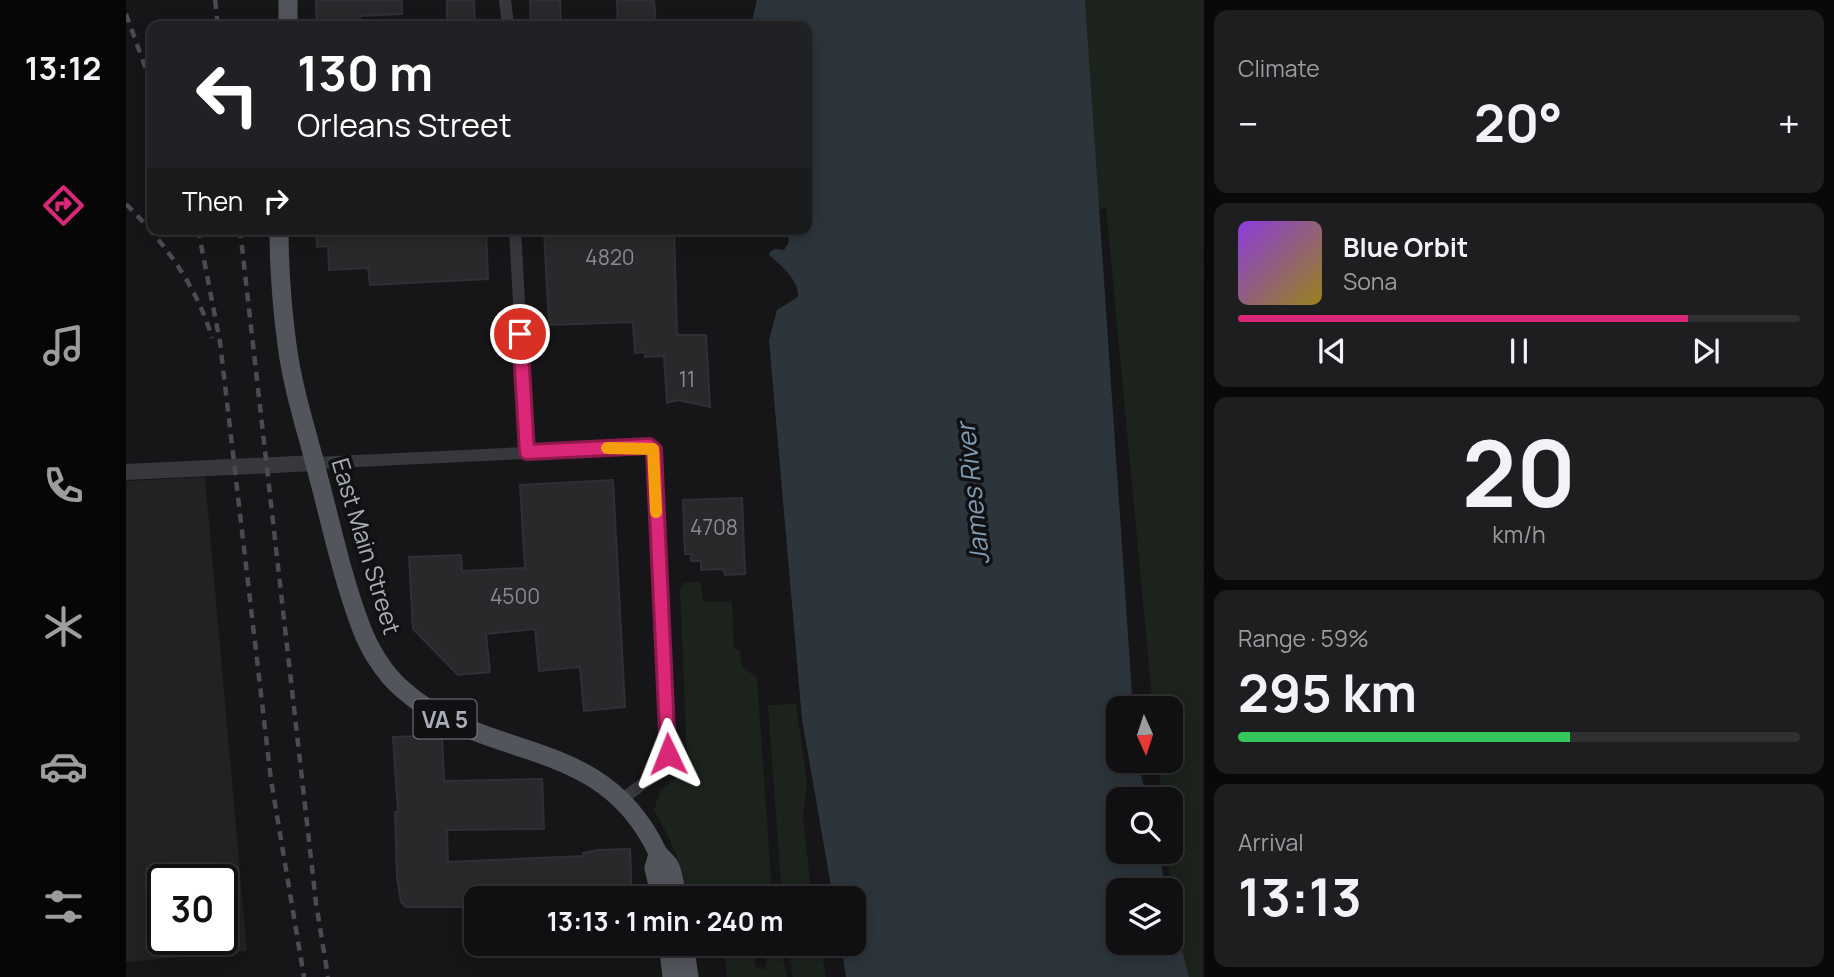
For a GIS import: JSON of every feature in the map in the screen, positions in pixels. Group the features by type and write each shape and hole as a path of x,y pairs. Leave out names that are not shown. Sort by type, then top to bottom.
{"main road":[{"path":"288,0 288,21"},
{"name":"East Main Street","path":"279,235 287,349 315,463 361,628 384,670 400,687 436,714 460,726 577,767 621,800 651,836 658,854 669,865 674,886"},
{"name":"East Main Street","path":"658,854 654,868 658,886"},
{"path":"670,956 672,977"},
{"path":"686,956 688,977"}],"street":[{"path":"505,0 507,21"},
{"path":"515,235 527,452"},
{"path":"126,472 649,446 653,449 668,754 660,771 621,800"}],"shaded area":[{"path":"1085,0 1204,0 1203,977 1189,977 1183,953 1183,878 1170,878 1168,864 1183,864 1183,787 1161,787 1159,774 1183,774 1183,696 1152,696 1106,207 1098,211"},
{"path":"205,477 247,951 238,952 238,864 147,864 147,955 203,955 126,962 126,481"},
{"path":"701,582 703,602 732,601 734,649 740,650 742,666 757,678 772,886 685,886 675,852 654,810 660,791 676,778 687,757 680,589 684,583"},
{"path":"796,704 807,782 803,818 811,886 781,886 768,705"},
{"path":"725,956 755,956 755,967 765,970 767,956 782,956 787,977 727,977"},
{"path":"790,956 822,956 826,977 793,977"}],"water":[{"name":"James River","path":"757,0 1085,0 1132,696 1106,696 1106,774 1141,774 1144,787 1106,787 1106,864 1161,864 1164,878 1106,878 1106,955 1183,953 1189,977 846,977 843,956 866,956 866,886 831,886 802,719 769,340 777,310 798,297 796,285 784,268 769,255 770,252 775,249 784,250 789,242 788,235 812,235 812,21 752,21"}],"building":[{"path":"316,0 402,0 402,14 360,16 360,21 317,21"},
{"path":"447,0 474,0 475,21 447,21"},
{"path":"530,0 560,0 561,21 531,21"},
{"path":"617,0 654,0 656,21 618,21"},
{"path":"316,235 486,235 488,279 370,285 368,268 329,270 328,246 317,247"},
{"path":"544,235 674,235 677,335 706,335 710,407 678,400 667,403 664,356 645,357 645,352 635,353 633,322 549,325"},
{"path":"613,480 625,707 584,711 580,667 539,671 535,629 486,634 490,672 458,675 413,629 409,557 461,555 462,571 525,568 520,485"},
{"path":"742,498 745,574 725,575 724,569 701,570 701,561 691,561 691,554 685,554 683,500"},
{"path":"442,735 444,781 542,779 544,829 447,830 448,862 583,856 583,853 598,850 630,849 632,886 464,886 464,907 406,907 401,902 397,877 395,812 398,812 393,737"}],"railway":[{"path":"215,0 217,21"},
{"path":"126,14 147,72"},
{"path":"126,204 147,227"},
{"path":"154,235 178,266 198,300 212,338"},
{"path":"199,235 220,342 271,780 304,977"},
{"path":"241,235 316,903 328,977"}],"slow traffic":[{"path":"607,448 649,446 653,449 656,512"}],"route":[{"path":"520,334 527,452 649,446 654,450 668,754"}]}
